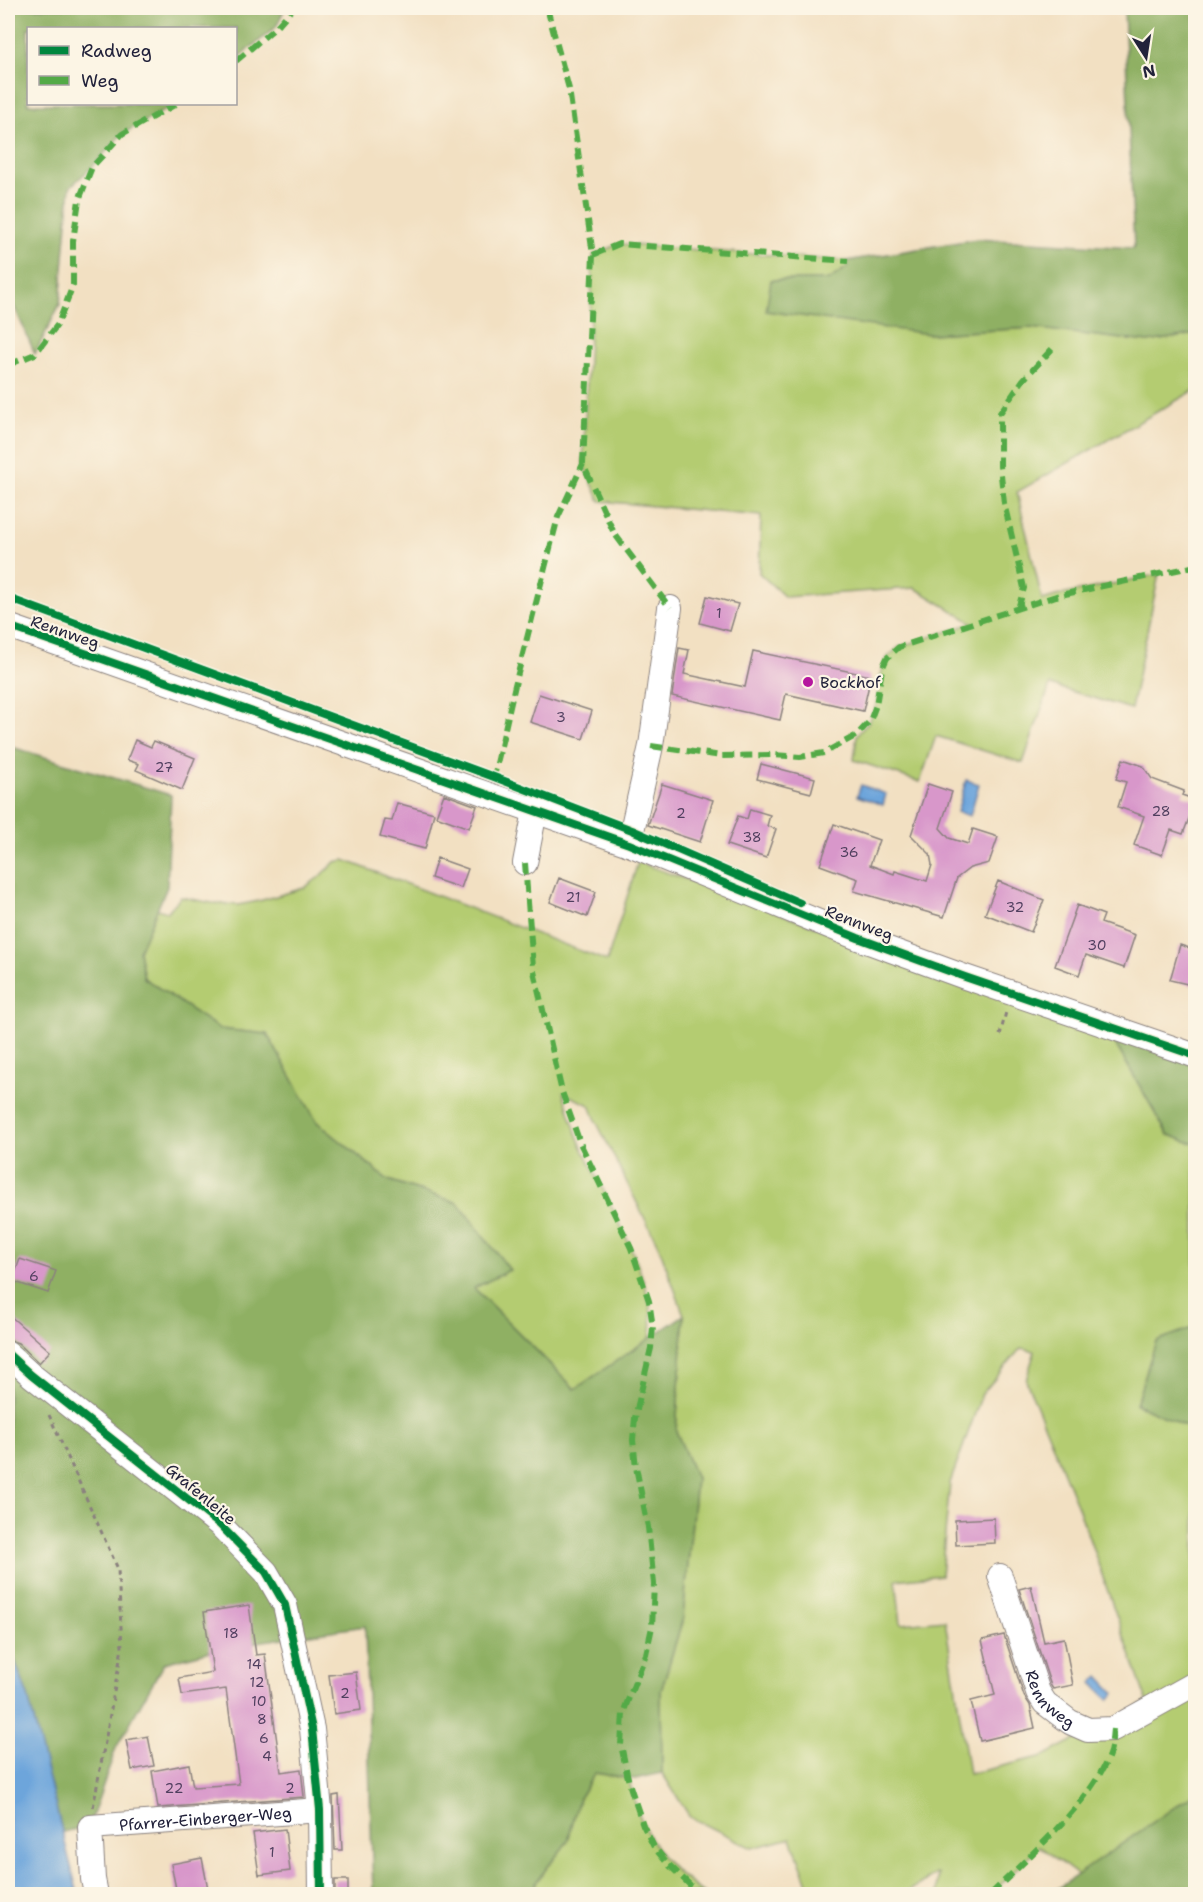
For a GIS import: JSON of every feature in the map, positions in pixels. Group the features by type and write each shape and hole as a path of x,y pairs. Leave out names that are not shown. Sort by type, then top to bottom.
{"street":[{"path":"629,844 651,746 670,608"},
{"name":"Rennweg","path":"8,626 629,844 869,942 1196,1056"},
{"path":"525,863 535,811"},
{"name":"Grafenleite","path":"8,1354 31,1375 219,1524 266,1572 285,1605 312,1729 320,1810 321,1894"},
{"name":"Rennweg","path":"1000,1576 1038,1692 1045,1703 1070,1722 1088,1730 1113,1729 1196,1683"},
{"name":"Pfarrer-Einberger-Weg","path":"90,1827 320,1810"},
{"path":"90,1827 96,1894"}],"path":[{"path":"8,598 301,705"},
{"path":"45,1406 117,1569 122,1648 90,1827"}],"green space":[{"path":"8,8 285,8 276,27 237,59 237,27 27,27 27,105 174,105 122,134 70,187 60,304 35,354 8,292"},
{"path":"1124,8 1195,8 1195,334 1148,342 1031,328 929,334 766,311 771,280 829,280 847,267 848,261 858,259 977,239 1134,248"},
{"path":"619,244 848,261 847,267 829,280 771,280 929,334 1031,328 1148,342 1195,334 1195,390 1017,492 1042,600 1159,574 1131,709 1050,685 1023,763 936,736 920,782 854,760 857,735 870,720 876,705 882,669 887,658 899,647 973,623 915,588 785,597 759,573 761,516 600,501 583,464 593,255"},
{"path":"8,746 171,795 167,887 139,951 144,978 220,1029 267,1034 317,1122 388,1180 458,1203 510,1270 474,1288 575,1389 684,1315 676,1431 696,1478 683,1618 661,1691 662,1773 635,1779 595,1773 579,1798 568,1841 536,1882 533,1894 373,1894 365,1626 230,1646 164,1663 116,1748 89,1826 58,1833 23,1682 8,1641"},
{"path":"344,860 607,961 638,862 1109,1033 1168,1135 1195,1144 1195,1327 1156,1341 1136,1404 1195,1430 1195,1793 1078,1875 1039,1846 991,1894 937,1894 938,1873 904,1894 812,1894 791,1838 752,1848 690,1817 662,1773 661,1691 683,1618 696,1478 676,1431 684,1315 659,1247 590,1105 563,1093 581,1145 639,1268 651,1318 650,1338 575,1389 474,1288 509,1270 458,1203 388,1180 317,1122 267,1034 220,1029 144,978 139,951 157,909 167,912 181,897 238,905 259,901 304,888 335,862","holes":["1021,1348 1035,1351 1026,1380 1078,1507 1147,1702 1044,1756 969,1774 945,1620 901,1624 896,1580 941,1575 950,1483 982,1394"]},
{"path":"1109,1033 1195,1065 1195,1144 1168,1135"},
{"path":"1196,1327 1195,1430 1136,1404 1156,1341"},
{"path":"595,1773 629,1779 639,1815 654,1845 676,1871 705,1894 533,1894 536,1882 568,1841 579,1798"},
{"path":"1195,1793 1195,1894 1050,1894"}],"water":[{"path":"966,780 979,784 970,816 957,812"},
{"path":"861,785 886,794 883,805 857,796"},
{"path":"8,1643 28,1696 78,1894 8,1894"},
{"path":"1099,1676 1115,1693 1109,1700 1092,1683"}],"building":[{"path":"707,596 738,604 730,631 700,623"},
{"name":"Bockhof","path":"679,648 689,650 684,674 745,687 753,651 871,676 863,711 786,694 780,720 672,696"},
{"path":"539,694 592,711 583,739 530,722"},
{"path":"135,740 151,747 154,741 195,758 182,790 136,770 139,764 127,760"},
{"path":"1123,759 1143,766 1152,779 1184,791 1182,795 1196,800 1183,834 1171,830 1162,855 1134,845 1144,816 1118,807 1126,782 1116,779"},
{"path":"761,764 815,778 811,793 757,779"},
{"path":"662,784 713,800 700,842 648,825"},
{"path":"928,784 952,792 940,828 949,838 968,844 973,829 998,837 989,863 970,868 957,878 944,917 854,891 858,879 820,865 834,824 879,840 870,865 894,874 895,871 927,881 932,865 930,854 911,835"},
{"path":"444,794 477,806 469,828 436,816"},
{"path":"397,803 434,813 425,849 380,837 385,820 392,821"},
{"path":"750,809 770,815 767,826 776,829 766,858 727,845 738,816 747,819"},
{"path":"437,858 468,869 461,888 431,878"},
{"path":"559,878 596,892 587,917 550,902"},
{"path":"998,881 1044,900 1031,932 985,914"},
{"path":"1077,905 1104,915 1101,923 1135,935 1124,968 1086,955 1079,975 1055,966"},
{"path":"1180,945 1196,950 1196,986 1170,980"},
{"path":"20,1259 56,1271 48,1293 12,1281"},
{"path":"8,1314 50,1351 39,1363 18,1343 8,1340"},
{"path":"994,1518 995,1543 956,1545 955,1520"},
{"path":"1031,1586 1044,1642 1064,1638 1073,1685 1053,1689 1051,1686 1019,1589"},
{"path":"249,1605 256,1655 265,1654 281,1772 301,1769 304,1797 158,1808 152,1771 189,1764 193,1787 239,1784 226,1689 182,1695 179,1678 213,1672 204,1612"},
{"path":"1004,1635 1024,1696 1030,1705 1035,1728 980,1741 971,1701 995,1695 982,1640"},
{"path":"356,1672 361,1710 334,1714 329,1675"},
{"path":"148,1736 154,1766 132,1770 126,1740"},
{"path":"339,1795 342,1850 335,1850 333,1796"},
{"path":"285,1829 290,1871 259,1875 253,1833"},
{"path":"202,1858 209,1894 177,1894 171,1864"},
{"path":"335,1880 348,1880 348,1894 335,1894"}],"marked path":[{"path":"237,60 276,27 293,8"},
{"path":"547,8 569,89 593,255 583,464 614,533 670,608"},
{"path":"8,365 35,354 58,324 73,285 73,241 79,200 92,167 122,134 174,105"},
{"path":"593,255 619,244 848,261"},
{"path":"1018,609 1024,588 1004,503 1000,466 1000,413 1023,380 1053,348"},
{"path":"493,781 558,517 583,464"},
{"path":"651,746 722,756 800,757 824,753 857,735 870,721 876,705 882,669 887,658 899,647 1056,596 1196,566"},
{"path":"525,863 533,967 562,1092 580,1143 631,1248 649,1301 653,1327 651,1348 635,1418 633,1440 648,1527 654,1584 652,1627 646,1654 623,1713 621,1745 629,1783 643,1825 654,1847 690,1885 705,1894"},
{"path":"991,1894 1058,1828 1090,1789 1110,1752 1113,1729"}],"cycle path":[{"path":"8,598 632,830 800,903"},
{"path":"8,626 629,844 858,938 1196,1056"},
{"path":"8,1354 31,1375 219,1524 266,1572 285,1605 312,1729 320,1810 321,1894"}],"place":[{"name":"Bockhof","path":"808,682"}]}
